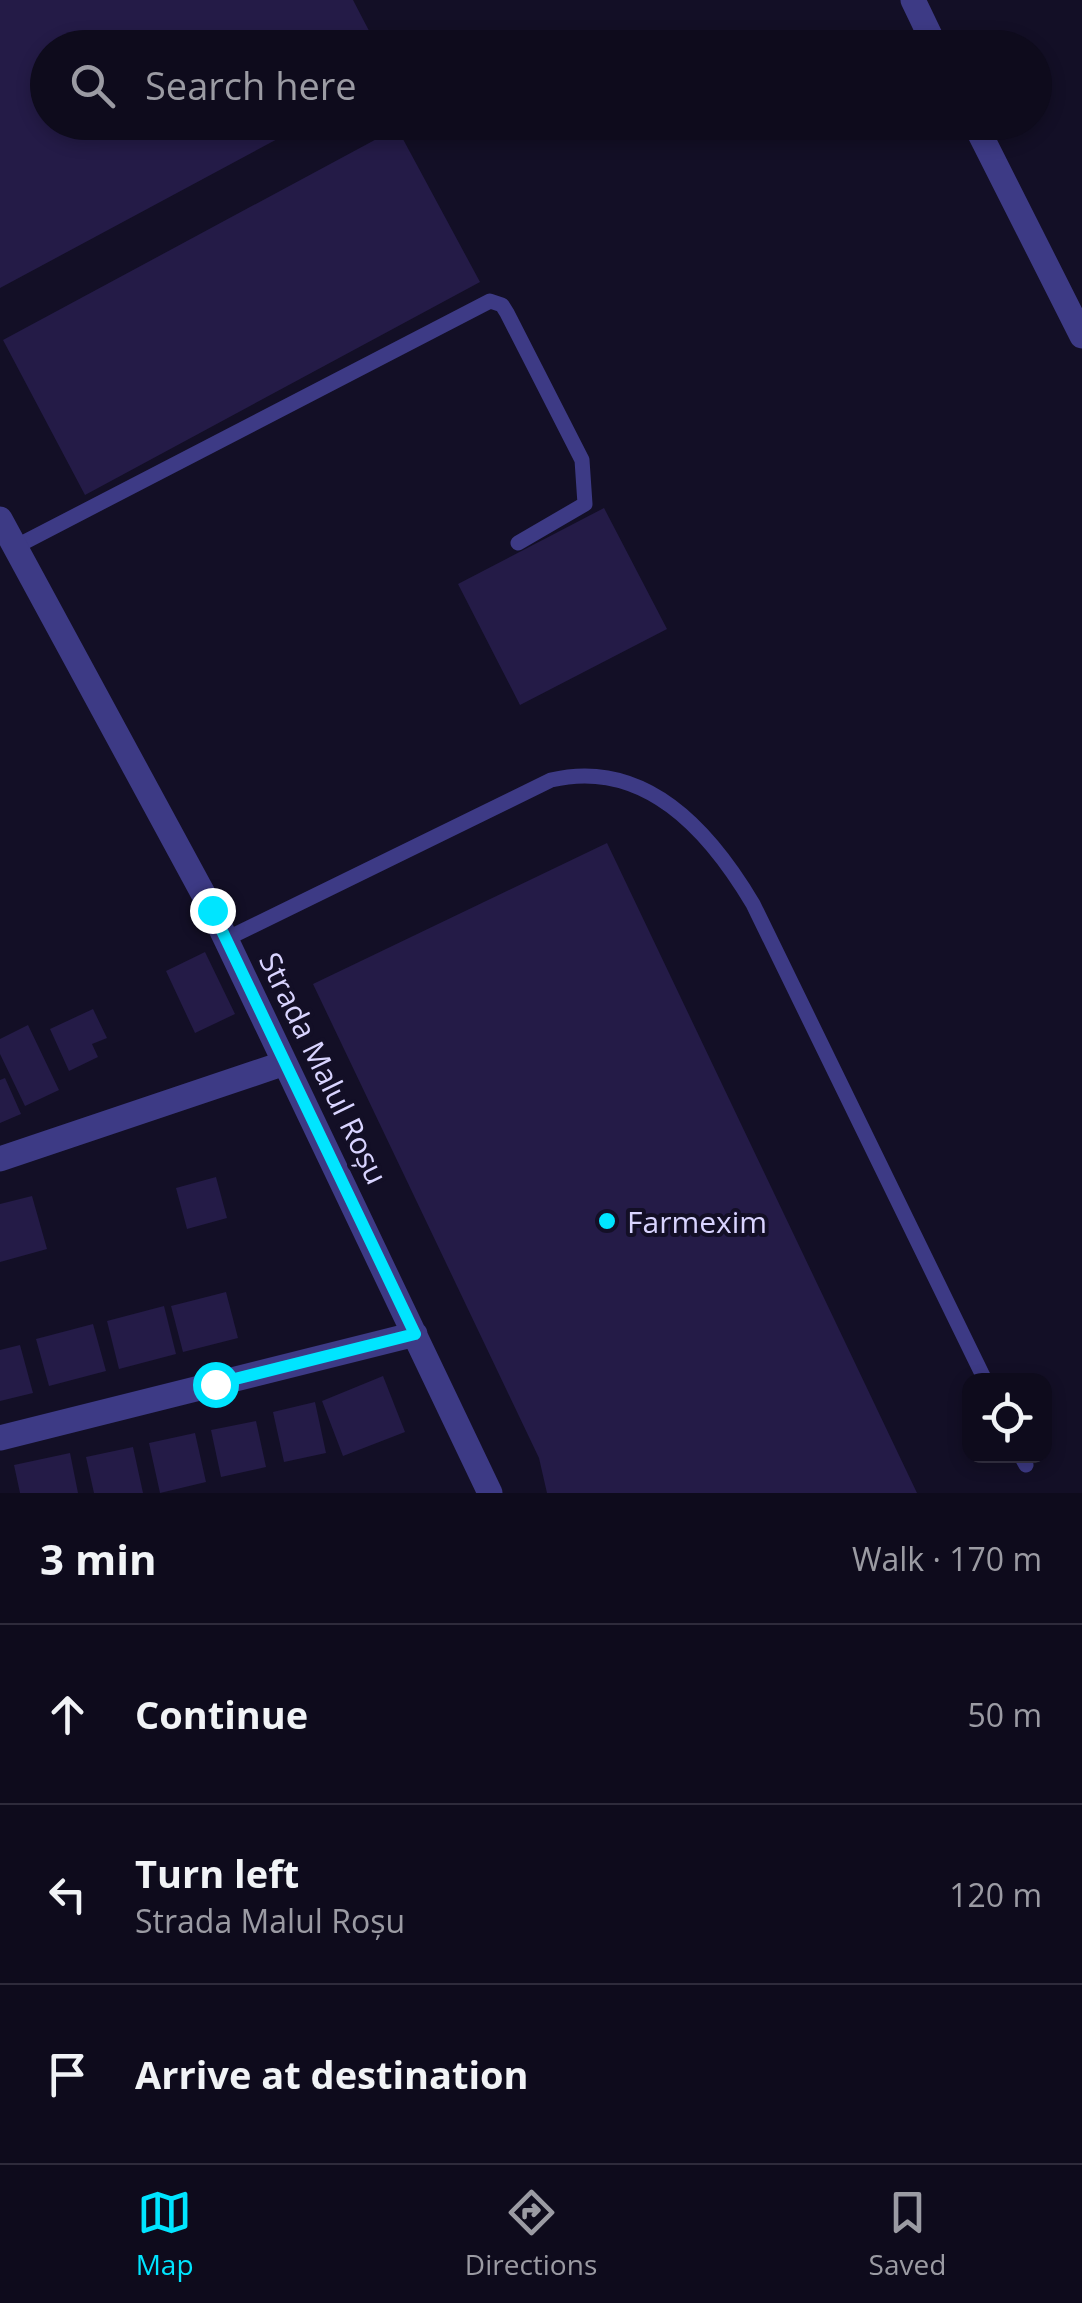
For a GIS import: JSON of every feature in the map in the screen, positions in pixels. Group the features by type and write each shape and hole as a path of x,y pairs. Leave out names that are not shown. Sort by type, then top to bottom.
{"street":[{"path":"913,0 927,30"},
{"path":"983,140 1082,336"},
{"name":"Strada Malul Roșu","path":"0,519 226,939 490,1493"},
{"path":"0,1158 285,1062"},
{"path":"0,1438 415,1334"}],"lane":[{"path":"16,547 490,301 502,305 507,313 582,460 586,481 585,504 518,543"},
{"path":"226,939 551,780 597,775 631,783 660,799 709,841 753,904 981,1373"}],"building":[{"path":"0,0 353,0 369,30 30,30 30,140 275,140 0,288"},
{"path":"375,140 403,140 480,282 85,495 3,340"},
{"path":"604,508 667,629 520,705 458,584"},
{"name":"Farmexim","path":"607,843 917,1493 547,1493 539,1458 313,984"},
{"path":"205,952 235,1014 195,1033 166,971"},
{"path":"93,1009 107,1038 92,1044 98,1057 69,1071 50,1029"},
{"path":"28,1025 59,1090 25,1106 0,1054 0,1039"},
{"path":"5,1078 21,1114 0,1123 0,1080"},
{"path":"216,1177 227,1218 187,1229 176,1188"},
{"path":"32,1196 47,1249 0,1262 0,1204"},
{"path":"226,1292 238,1338 183,1352 171,1306"},
{"path":"164,1306 176,1354 119,1369 107,1321"},
{"path":"93,1324 106,1371 49,1386 36,1339"},
{"path":"20,1345 33,1393 0,1401 0,1350"},
{"path":"383,1376 405,1432 343,1456 322,1401"},
{"path":"315,1402 326,1453 284,1462 273,1412"},
{"path":"256,1421 266,1467 221,1477 211,1430"},
{"path":"195,1433 206,1482 160,1493 149,1443"},
{"path":"133,1447 143,1493 94,1493 86,1457"},
{"path":"70,1453 78,1493 20,1493 14,1465"}],"place":[{"name":"Farmexim","path":"607,1221"}],"route":[{"path":"212,910 415,1334 215,1384"}]}
